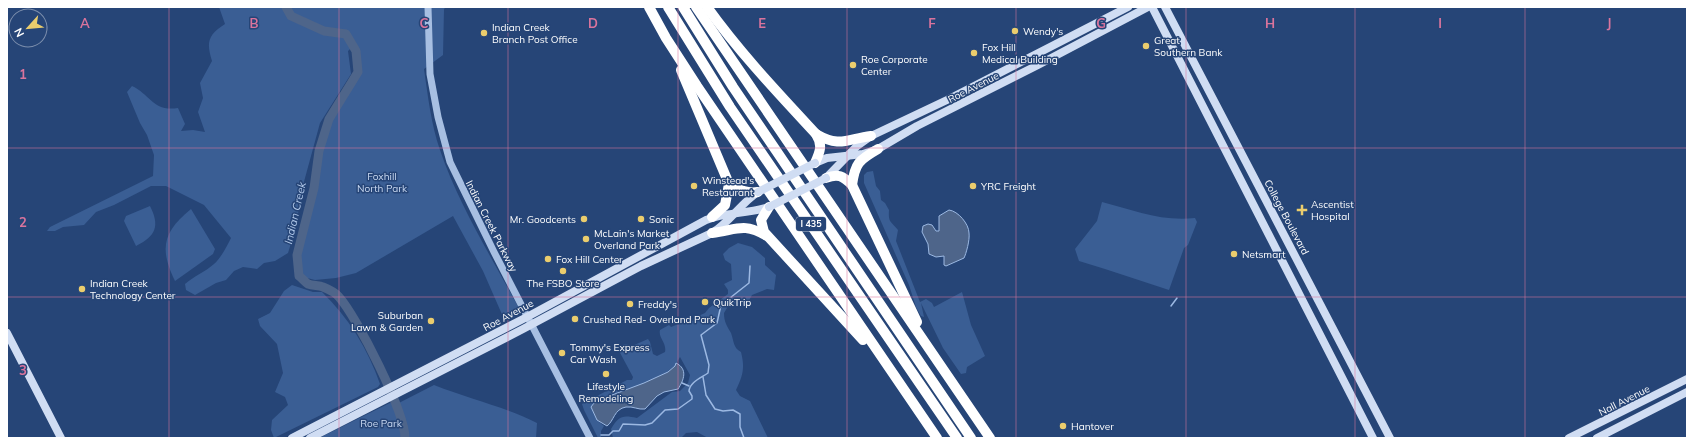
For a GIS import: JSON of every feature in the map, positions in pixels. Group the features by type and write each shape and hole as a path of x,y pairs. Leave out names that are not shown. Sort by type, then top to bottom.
{"highway":[{"path":"649,7 666,38 745,158 936,438"},
{"name":"I 435","path":"668,7 730,107 958,438"},
{"name":"I 435","path":"683,7 733,87 971,438"},
{"path":"696,7 990,438"},
{"path":"707,7 733,42 769,84 816,134 826,140 836,142 871,136"},
{"path":"666,38 729,184 725,205 712,217"},
{"path":"816,134 821,144 816,163"},
{"path":"852,185 857,164 864,157 878,149"},
{"path":"826,178 834,175 840,175 852,185 929,350"},
{"path":"729,184 743,192 758,192"},
{"path":"769,207 761,220 762,229 767,236 883,360"},
{"path":"712,233 741,227 757,230 767,236"}],"main road":[{"name":"Roe Avenue","path":"529,321 712,217 769,207 826,178 861,143 871,136 943,102 1128,7"},
{"name":"Roe Avenue","path":"310,438 375,405 409,384 529,321 712,233 720,228 748,199 758,192 827,158 863,154 878,149 917,126 1148,7"},
{"path":"1152,7 1374,438"},
{"name":"College Boulevard","path":"1165,7 1390,438"},
{"path":"1093,36 1094,29 1100,27 1102,20"},
{"path":"1080,43 1086,35 1088,28"},
{"path":"7,333 61,438"},
{"name":"Nall Avenue","path":"1569,438 1687,379"},
{"name":"Roe Avenue","path":"292,438 372,397 409,384"},
{"path":"1597,438 1687,392"}],"street":[{"name":"Indian Creek Parkway","path":"428,7 429,67 438,117 450,162 490,245 590,438"}],"green space":[{"name":"Foxhill North Park","path":"219,7 446,7 444,9 443,55 424,69 434,130 448,171 466,212 520,310 519,315 504,319 483,271 453,216 356,273 336,278 315,280 299,276 297,255 314,188 319,151 329,119 358,73 356,51 353,46 348,51 351,74 320,123 299,200 298,217 288,253 275,261 264,263 257,269 243,267 234,271 226,280 216,283 195,295 186,290 185,284 211,267 217,261 224,252 231,238 204,205 166,186 151,186 114,205 96,212 84,225 63,227 55,231 47,231 50,227 153,176 154,155 147,135 140,123 127,92 132,86 163,108 178,108 185,124 181,131 193,130 205,132 198,112 203,98 200,83 212,61 209,49 210,40 215,32 225,24"},
{"path":"873,171 876,186 880,191 881,200 885,203 889,210 890,222 898,230 896,241 920,302 926,299 932,303 934,307 962,292 971,325 985,356 967,367 966,373 961,374 943,348 921,303 924,317 921,316 916,307 909,285 864,183 864,175 867,172"},
{"path":"1102,202 1159,217 1183,219 1195,218 1197,222 1188,245 1184,248 1169,290 1079,261 1075,249 1097,221"},
{"path":"150,206 155,219 154,230 148,238 136,246 124,221 126,216"},
{"path":"191,209 215,249 213,254 175,281 167,259 166,241 174,225"},
{"path":"738,243 752,247 765,258 765,265 776,275 774,290 767,289 752,295 747,304 730,303 724,313 725,321 731,333 734,344 741,352 743,363 743,371 736,390 740,396 750,401 768,438 708,438 697,432 686,433 681,438 613,438 611,429 616,421 624,417 637,418 672,392 680,391 688,383 690,375 680,357 675,366 666,373 607,400 594,403 592,407 595,415 599,422 604,426 601,431 601,438 598,438 582,404 627,380 632,380 633,377 618,347 625,344 632,346 648,339 653,354 657,356 665,352 665,346 660,336 660,330 669,325 671,327 686,321 690,322 694,320 728,294 728,290 724,284 732,280 731,264 725,260 723,254 729,248"},
{"path":"292,285 313,292 322,292 340,312 349,323 370,358 380,384 378,387 274,438 271,430 272,420 288,405 285,397 275,392 283,373 277,344 260,326 258,319 270,313 284,291"},
{"name":"Roe Park","path":"434,385 511,412 537,423 536,438 319,438 392,402 393,406"}],"shaded area":[{"path":"949,210 962,218 969,229 969,236 968,247 964,258 946,266 944,265 944,256 936,257 929,254 928,244 922,232 923,226 928,224 932,225 936,231 939,231 939,216"},
{"path":"676,363 682,368 684,375 678,389 664,392 657,396 645,409 629,407 622,408 607,426 597,420 591,407 594,403 607,400 612,395 668,372 675,366"}],"waterway":[{"name":"Indian Creek","path":"286,7 291,16 324,31 346,34 356,51 358,72 329,119 319,151 314,188 297,255 299,276 308,284 321,286 334,293 347,308 368,344 389,387 403,425 405,438"},
{"path":"601,435 609,435 613,431 619,431 623,424 645,425 652,423 665,410 678,409 692,399 689,391 691,385 696,380 708,373 709,365 701,335 717,323 721,305 749,283 750,266"},
{"path":"1171,306 1177,298"},
{"path":"703,377 706,395 715,409 723,411 733,410 740,414 740,427 744,438"},
{"path":"682,383 689,386"}],"place":[{"name":"Wendy's","path":"1015,31"},
{"name":"Indian Creek Branch Post Office","path":"484,33"},
{"name":"Great Southern Bank","path":"1146,46"},
{"name":"Fox Hill Medical Building","path":"974,53"},
{"name":"Roe Corporate Center","path":"853,65"},
{"name":"Winstead's Restaurant","path":"694,186"},
{"name":"YRC Freight","path":"973,186"},
{"name":"Ascentist Hospital","path":"1302,210"},
{"name":"Mr. Goodcents","path":"584,219"},
{"name":"Sonic","path":"641,219"},
{"name":"McLain's Market Overland Park","path":"586,239"},
{"name":"Netsmart","path":"1234,254"},
{"name":"Fox Hill Center","path":"548,259"},
{"name":"The FSBO Store","path":"563,271"},
{"name":"Indian Creek Technology Center","path":"82,289"},
{"name":"QuikTrip","path":"705,302"},
{"name":"Freddy's","path":"630,304"},
{"name":"Crushed Red- Overland Park","path":"575,319"},
{"name":"Suburban Lawn & Garden","path":"431,321"},
{"name":"Tommy's Express Car Wash","path":"562,353"},
{"name":"Lifestyle Remodeling","path":"606,374"},
{"name":"Hantover","path":"1063,426"}]}
